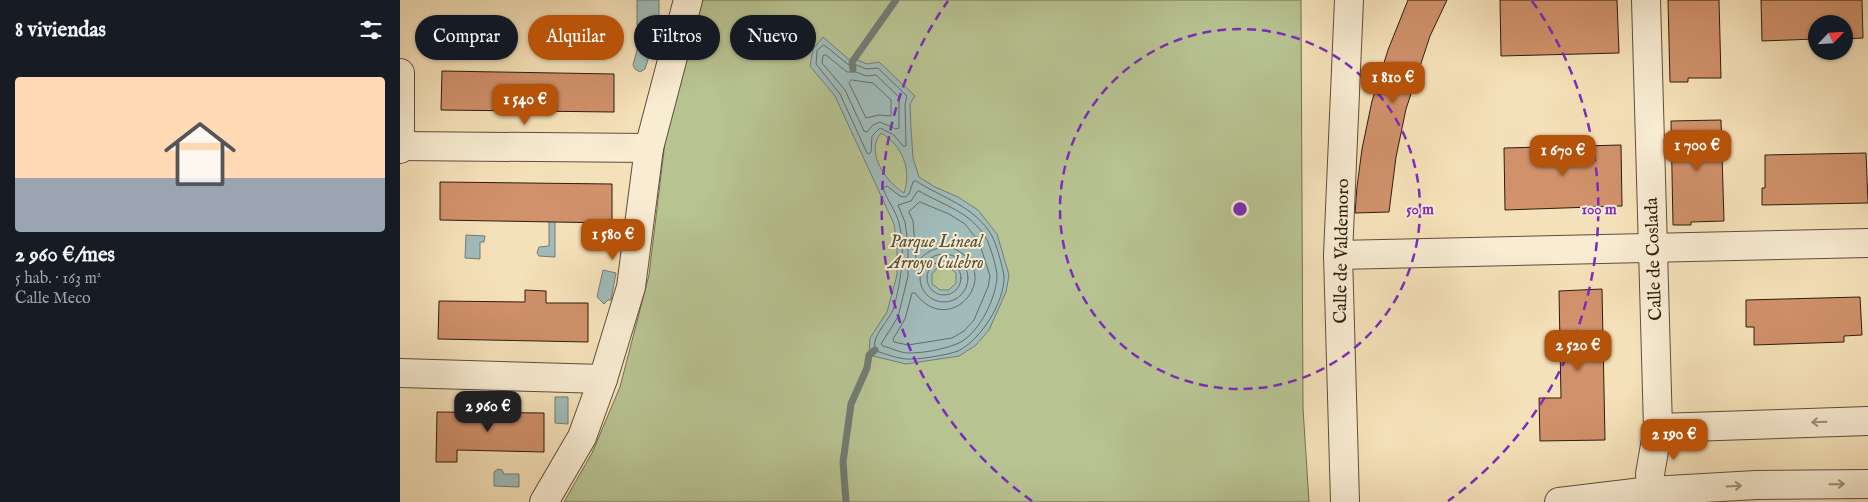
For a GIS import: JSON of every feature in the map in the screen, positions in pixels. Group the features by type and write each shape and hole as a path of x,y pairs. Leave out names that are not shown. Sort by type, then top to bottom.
{"street":[{"path":"544,501 582,437 603,379 631,287 649,148 688,0"},
{"name":"Calle de Valdemoro","path":"1345,502 1338,255 1349,0"},
{"name":"Calle de Coslada","path":"1646,0 1658,428 1650,474 1651,491"},
{"path":"400,73 400,147 649,148"},
{"path":"1338,255 1868,243"},
{"path":"400,373 603,379"},
{"path":"1658,428 1868,421"},
{"path":"1559,502 1651,491 1756,485 1868,484"}],"green space":[{"name":"Parque Lineal Arroyo Culebro","path":"703,0 1301,0 1303,408 1309,502 564,502 592,453 620,387 649,275 665,142 684,60 720,60 720,15 697,15"}],"water":[{"path":"637,0 659,0 659,15 637,15"},
{"path":"823,37 852,62 855,59 867,64 879,62 915,96 910,104 911,128 913,158 919,177 935,187 958,197 978,210 997,234 1009,275 1006,292 989,330 976,345 959,356 906,364 869,355 870,338 887,312 897,275 897,245 894,224 835,96 810,66 811,60 816,60 816,45","holes":["881,133 900,151 906,167 907,175 904,193 885,175 876,158 876,141","948,266 956,273 956,283 949,290 940,290 932,284 932,274 938,267"]},
{"path":"634,60 648,60 645,69 640,72 633,65"},
{"path":"555,221 555,257 539,256 537,253 539,247 549,246 549,222"},
{"path":"466,235 485,236 484,242 480,242 480,259 465,258"},
{"path":"603,270 616,273 611,300 604,304 597,297"},
{"path":"555,397 568,397 568,424 555,423"},
{"path":"498,469 502,470 504,474 519,474 519,487 494,486 494,472"}],"building":[{"path":"1408,0 1447,0 1430,36 1406,109 1396,157 1389,212 1355,213 1362,149 1372,101 1388,50"},
{"path":"1500,0 1617,0 1619,53 1501,56"},
{"path":"1668,0 1719,0 1721,78 1688,78 1688,82 1670,82"},
{"path":"1761,0 1862,0 1863,38 1853,39 1853,15 1808,15 1808,39 1762,41"},
{"path":"442,71 614,74 614,112 441,110"},
{"path":"1721,120 1724,221 1691,222 1691,225 1673,225 1671,121"},
{"path":"1621,145 1622,206 1505,210 1504,148"},
{"path":"1866,153 1868,203 1762,205 1762,188 1765,188 1765,155"},
{"path":"440,182 612,184 612,223 440,220"},
{"path":"1602,289 1605,440 1540,441 1539,398 1561,398 1559,291"},
{"path":"525,290 546,291 546,303 588,303 588,342 438,339 439,301 525,302"},
{"path":"1860,297 1862,335 1844,336 1844,342 1754,345 1754,327 1746,327 1746,300"},
{"path":"437,412 544,413 544,452 457,450 457,462 436,462"}],"waterway":[{"path":"853,69 852,62 896,0"},
{"path":"846,502 843,462 851,404 867,368 869,355 875,350"}]}
